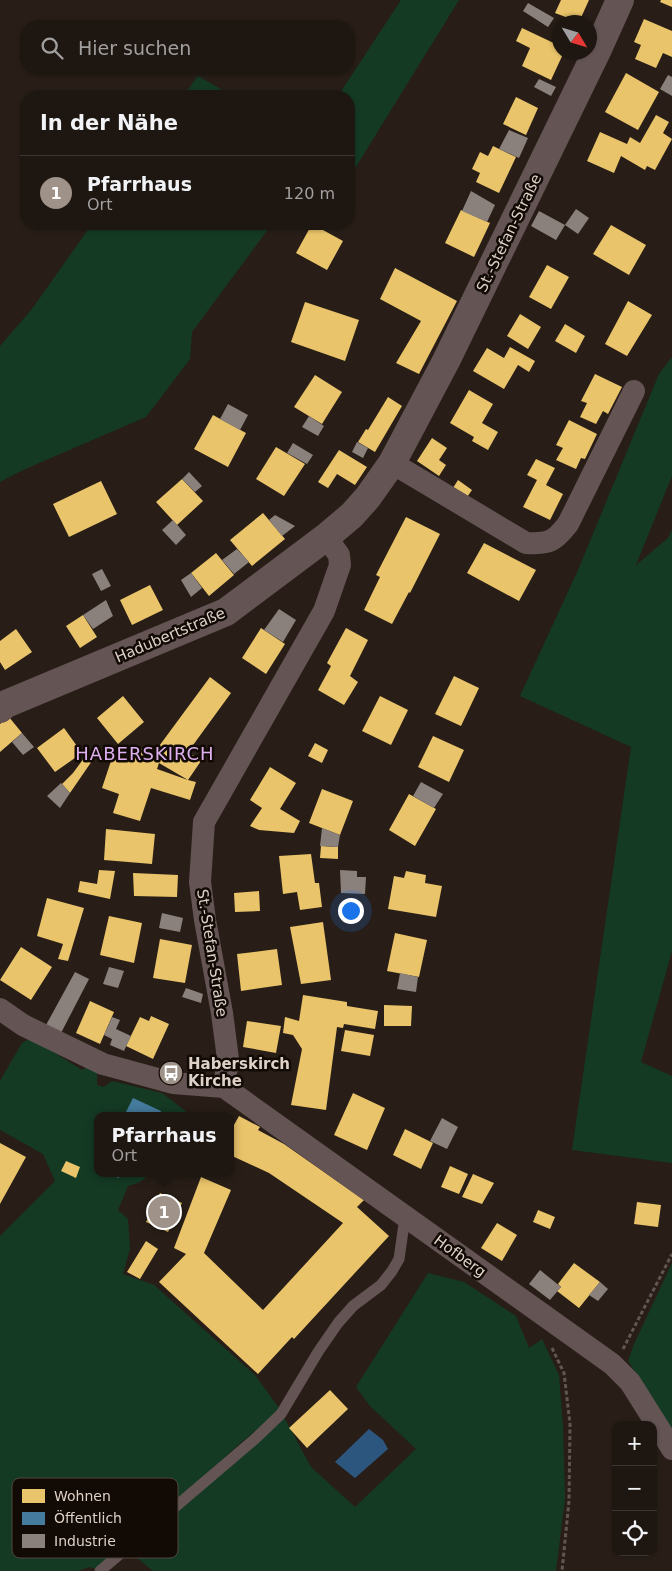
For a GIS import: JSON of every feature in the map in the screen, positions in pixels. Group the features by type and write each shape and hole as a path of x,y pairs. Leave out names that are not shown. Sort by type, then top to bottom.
{"street":[{"name":"St.-Stefan-Straße","path":"224,1087 228,1059 200,882 204,822 324,610 340,565 339,554 326,537 352,515 368,497 392,463 446,361 512,227 620,0"},
{"path":"392,463 526,543 545,544 558,537 568,524 634,390"},
{"name":"Hadubertstraße","path":"0,709 6,704 226,612 326,537"},
{"path":"0,1009 23,1025 103,1064 173,1083 224,1087"},
{"name":"Hofberg","path":"224,1087 612,1364 630,1382 672,1449"}],"lane":[{"path":"178,1505 255,1439 281,1414 318,1352 338,1323 353,1306 381,1285 392,1271 399,1259 405,1217"},
{"path":"100,1571 115,1558"}],"path":[{"path":"612,1364 627,1342 672,1254"},
{"path":"548,1341 564,1373 570,1424 569,1501 562,1571"}],"green space":[{"path":"401,0 459,0 355,168 355,90 342,90 352,75 355,75 355,70"},
{"path":"198,76 222,90 188,90"},
{"path":"88,230 268,230 192,332 190,359 146,417 23,470 0,482 0,346 32,309"},
{"path":"672,357 672,476 636,565 668,538 672,530 672,951 641,1062 672,1076 672,1163 572,1150 631,747 520,696 578,570 659,374"},
{"path":"29,1039 34,1040 82,1070 86,1067 97,1072 97,1085 104,1087 112,1081 162,1093 187,1112 94,1112 94,1177 147,1177 140,1182 128,1186 118,1210 128,1219 130,1249 123,1274 154,1285 255,1375 279,1408 311,1467 355,1507 416,1449 370,1406 356,1387 428,1273 464,1282 516,1316 529,1348 542,1339 559,1375 563,1426 565,1499 556,1571 153,1571 138,1558 178,1558 178,1504 260,1425 178,1500 178,1478 12,1478 12,1558 109,1558 96,1569 89,1567 78,1571 0,1571 0,1236 55,1181 43,1154 0,1130 0,1081 22,1043"},
{"path":"672,1263 672,1431 628,1361"}],"water":[{"path":"369,1429 383,1440 388,1449 355,1478 335,1462"}],"building: Wohnen":[{"path":"561,0 589,0 582,15 560,15 555,13"},
{"path":"661,0 672,0 672,7 660,2"},
{"path":"644,19 672,31 672,57 663,53 656,68 635,59 641,45 634,42"},
{"path":"522,28 552,42 552,60 560,60 551,80 522,66 530,48 516,41"},
{"path":"626,73 659,92 638,130 605,112"},
{"path":"516,97 538,108 526,135 503,124"},
{"path":"656,115 669,122 663,133 672,139 655,170 647,166 645,170 621,156 614,173 587,161 600,132 627,144 630,137 640,143"},
{"path":"493,146 516,157 499,193 476,182 480,173 472,169 480,152 488,156"},
{"path":"461,210 490,223 474,257 445,243"},
{"path":"611,225 646,245 629,275 593,254"},
{"path":"309,230 323,230 343,241 327,270 296,253"},
{"path":"547,265 569,277 551,309 529,297"},
{"path":"395,268 457,301 419,374 396,363 421,321 380,299"},
{"path":"628,301 652,315 627,356 605,344"},
{"path":"305,302 359,320 345,361 291,342"},
{"path":"520,314 541,327 528,349 507,336"},
{"path":"565,324 585,336 576,353 555,341"},
{"path":"510,347 535,361 529,372 518,365 504,389 473,371 487,348 504,358"},
{"path":"595,374 622,387 608,414 603,411 596,424 580,417 587,403 581,401"},
{"path":"315,375 342,392 322,424 294,407"},
{"path":"469,390 493,404 482,423 498,432 488,450 472,441 474,437 450,423"},
{"path":"388,397 402,406 375,452 358,442 366,429 368,430"},
{"path":"213,415 246,433 228,467 194,449"},
{"path":"569,420 597,434 585,459 581,458 576,469 556,460 563,448 556,445"},
{"path":"432,438 447,448 439,460 446,465 439,476 417,461"},
{"path":"276,447 305,464 284,496 256,479"},
{"path":"339,450 367,467 355,485 337,474 328,488 318,482"},
{"path":"536,459 555,468 546,485 563,494 550,520 523,507 537,480 527,475"},
{"path":"182,479 203,501 177,525 156,502"},
{"path":"458,480 472,490 465,500 451,491"},
{"path":"101,481 117,514 69,537 53,504"},
{"path":"263,513 285,539 252,566 230,540"},
{"path":"406,517 440,534 392,624 364,610 380,577 376,575"},
{"path":"484,543 536,570 519,601 467,573"},
{"path":"216,553 234,575 209,596 191,573"},
{"path":"150,585 163,610 132,625 120,600"},
{"path":"83,615 97,637 80,648 66,626"},
{"path":"261,628 285,644 266,674 242,658"},
{"path":"346,628 368,640 350,676 358,682 344,705 318,690 331,666 327,663"},
{"path":"16,629 32,652 5,670 0,662 0,641"},
{"path":"454,676 479,688 461,726 435,714"},
{"path":"210,677 231,693 188,752 201,761 188,780 196,782 190,800 151,788 140,821 113,813 119,794 102,788 113,755 132,762 137,747 154,753","holes":["159,763 188,780 157,769"]},
{"path":"123,696 144,722 118,744 97,718"},
{"path":"380,696 408,710 391,745 362,731"},
{"path":"9,717 22,733 0,752 0,724"},
{"path":"64,728 82,753 55,772 37,748"},
{"path":"433,736 464,750 449,782 418,767"},
{"path":"315,743 328,750 322,763 308,756"},
{"path":"87,754 94,758 70,793 62,784"},
{"path":"270,767 296,783 280,809 300,821 294,833 259,830 250,826 262,808 250,800"},
{"path":"322,789 353,801 340,835 309,823"},
{"path":"409,794 436,809 415,846 389,830"},
{"path":"106,829 155,834 152,864 104,860"},
{"path":"321,846 338,847 338,859 320,858"},
{"path":"311,854 315,883 319,883 322,907 300,910 297,892 283,894 279,856"},
{"path":"99,870 115,871 110,899 78,892 80,881 97,884"},
{"path":"406,871 426,875 425,883 442,886 436,917 388,909 394,876 404,878"},
{"path":"133,873 178,875 177,897 134,896"},
{"path":"259,891 260,911 235,912 234,893"},
{"path":"47,898 84,908 68,961 58,959 63,944 37,936"},
{"path":"109,916 142,923 134,963 100,955"},
{"path":"323,922 331,980 301,984 290,927"},
{"path":"395,933 427,940 419,977 387,971"},
{"path":"160,939 192,945 185,983 153,978"},
{"path":"21,947 52,967 31,1000 0,980"},
{"path":"277,949 282,985 241,991 237,954"},
{"path":"303,995 347,1002 347,1006 378,1011 375,1029 344,1024 343,1028 337,1027 326,1110 291,1105 302,1049 293,1035 283,1033 285,1017 299,1021"},
{"path":"90,1001 114,1012 100,1044 76,1033"},
{"path":"384,1005 412,1006 411,1026 384,1026"},
{"path":"151,1016 169,1024 153,1059 126,1046 140,1017 149,1021"},
{"path":"247,1021 281,1026 276,1053 243,1047"},
{"path":"345,1030 374,1035 370,1056 341,1051"},
{"path":"166,1064 179,1067 176,1077 163,1074"},
{"path":"353,1093 385,1108 367,1150 334,1135"},
{"path":"239,1116 260,1127 258,1130 284,1144 364,1200 357,1207 389,1236 294,1339 292,1337 258,1374 159,1282 186,1254 174,1248 201,1177 231,1190 204,1253 263,1310 343,1223 269,1173 234,1157 234,1125"},
{"path":"405,1129 433,1143 421,1169 393,1155"},
{"path":"0,1143 26,1157 0,1204"},
{"path":"66,1161 80,1167 76,1178 61,1171"},
{"path":"450,1166 468,1174 459,1194 441,1187"},
{"path":"473,1174 494,1183 482,1204 462,1197"},
{"path":"160,1193 182,1203 168,1232 146,1222"},
{"path":"637,1202 661,1205 658,1227 634,1224"},
{"path":"538,1210 555,1217 550,1229 533,1222"},
{"path":"497,1223 517,1235 502,1261 481,1248"},
{"path":"146,1241 158,1249 140,1279 127,1272"},
{"path":"574,1263 600,1282 579,1308 557,1291 561,1287 558,1284"},
{"path":"330,1390 348,1409 307,1448 289,1428"}],"building: Öffentlich":[{"path":"133,1098 161,1111 161,1112 126,1112"}],"building: Industrie":[{"path":"528,3 552,17 552,21 548,27 523,11"},
{"path":"668,75 672,77 672,96 660,89"},
{"path":"539,79 556,87 551,96 534,87"},
{"path":"509,130 528,138 519,158 499,149"},
{"path":"471,191 495,205 487,222 462,211"},
{"path":"576,209 589,218 578,234 565,225"},
{"path":"539,211 565,225 556,240 531,226"},
{"path":"228,404 248,415 240,430 220,419"},
{"path":"309,416 324,426 318,436 302,427"},
{"path":"357,442 368,448 363,458 352,452"},
{"path":"293,443 313,455 307,464 287,453"},
{"path":"189,472 202,486 195,492 182,479"},
{"path":"275,515 295,526 282,536 269,520"},
{"path":"173,520 186,535 176,545 162,530"},
{"path":"237,549 249,562 234,574 222,560"},
{"path":"102,569 111,586 101,591 92,574"},
{"path":"191,573 202,588 191,597 181,580"},
{"path":"106,600 113,616 93,629 83,615"},
{"path":"279,609 296,620 283,642 264,630"},
{"path":"22,733 34,747 23,755 12,742"},
{"path":"421,782 443,794 434,808 413,796"},
{"path":"61,783 70,793 60,808 47,796"},
{"path":"322,828 340,835 338,847 320,846"},
{"path":"340,870 357,871 357,877 366,877 365,894 341,893"},
{"path":"162,913 183,918 180,932 159,928"},
{"path":"109,967 124,971 118,988 103,984"},
{"path":"75,972 89,979 61,1033 46,1025"},
{"path":"400,973 418,977 416,992 397,989"},
{"path":"186,988 203,994 201,1003 182,997"},
{"path":"112,1017 120,1020 116,1029 131,1036 124,1051 110,1045 112,1039 104,1035"},
{"path":"442,1118 458,1127 447,1149 430,1141"},
{"path":"540,1270 561,1287 550,1300 529,1284"},
{"path":"600,1282 608,1289 598,1301 589,1295"}],"place":[{"name":"Haberskirch Kirche","path":"171,1073"},
{"name":"Pfarrhaus","path":"164,1212"}],"district":[{"name":"HABERSKIRCH","path":"145,754"}]}
